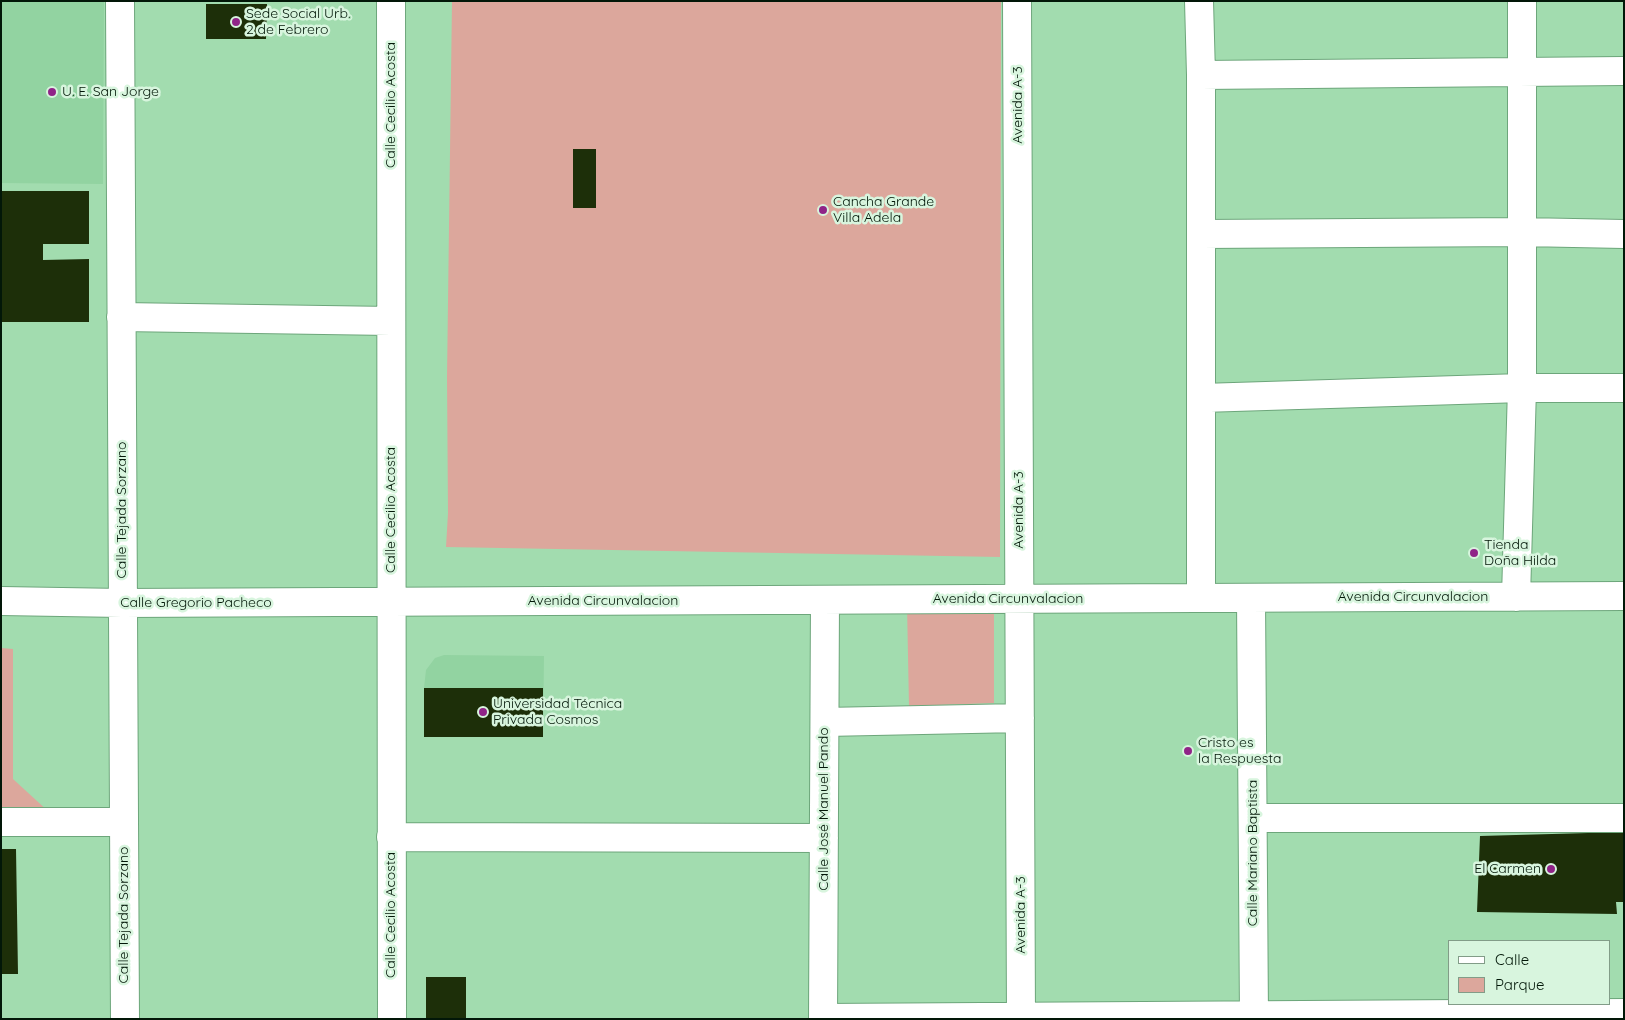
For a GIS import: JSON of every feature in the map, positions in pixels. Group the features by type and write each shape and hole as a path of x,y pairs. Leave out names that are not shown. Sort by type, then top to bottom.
{"street":[{"name":"Calle Tejada Sorzano","path":"120,1 124,1019"},
{"name":"Calle Cecilio Acosta","path":"391,1 392,1019"},
{"name":"Avenida A-3","path":"1017,1 1021,1018"},
{"path":"1199,1 1201,74 1202,598"},
{"path":"1516,597 1524,232 1522,1"},
{"path":"1201,74 1624,71"},
{"path":"1201,234 1524,232 1624,234"},
{"path":"121,317 391,320"},
{"path":"1202,398 1522,388 1624,388"},
{"name":"Avenida Circunvalacion","path":"391,602 1624,596"},
{"name":"Calle Mariano Baptista","path":"1251,598 1254,1017"},
{"name":"Calle José Manuel Pando","path":"823,1018 825,600"},
{"name":"Calle Gregorio Pacheco","path":"1,601 122,604 391,602"},
{"path":"824,722 1020,718"},
{"path":"1253,818 1624,818"},
{"path":"1,822 124,822"},
{"path":"391,836 824,838"},
{"path":"823,1018 1254,1017 1624,1013"}],"shaded area":[{"name":"U. E. San Jorge","path":"1,1 104,1 103,184 1,183"},
{"name":"Universidad Técnica Privada Cosmos","path":"444,655 544,656 543,737 424,737 426,670 435,658"}],"green space":[{"path":"452,1 1001,1 1000,557 446,547 448,513 447,377"},
{"path":"994,600 994,703 909,706 907,605"},
{"path":"1,648 13,649 13,779 49,812 1,812"}],"building":[{"name":"Sede Social Urb. 2 de Febrero","path":"206,4 267,4 266,39 206,39"},
{"path":"573,149 596,149 596,208 573,208"},
{"path":"1,191 89,191 89,244 43,244 43,260 89,259 89,322 1,322"},
{"name":"Universidad Técnica Privada Cosmos","path":"424,688 543,688 543,737 424,737"},
{"name":"El Carmen","path":"1624,832 1624,902 1616,902 1617,914 1477,912 1480,836"},
{"path":"1,849 16,849 18,974 1,974"},
{"path":"426,977 466,977 466,1019 426,1019"}],"place":[{"name":"Sede Social Urb. 2 de Febrero","path":"236,22"},
{"name":"U. E. San Jorge","path":"52,92"},
{"name":"Cancha Grande Villa Adela","path":"823,210"},
{"name":"Tienda Doña Hilda","path":"1474,553"},
{"name":"Universidad Técnica Privada Cosmos","path":"483,712"},
{"name":"Cristo es la Respuesta","path":"1188,751"},
{"name":"El Carmen","path":"1551,869"}]}
